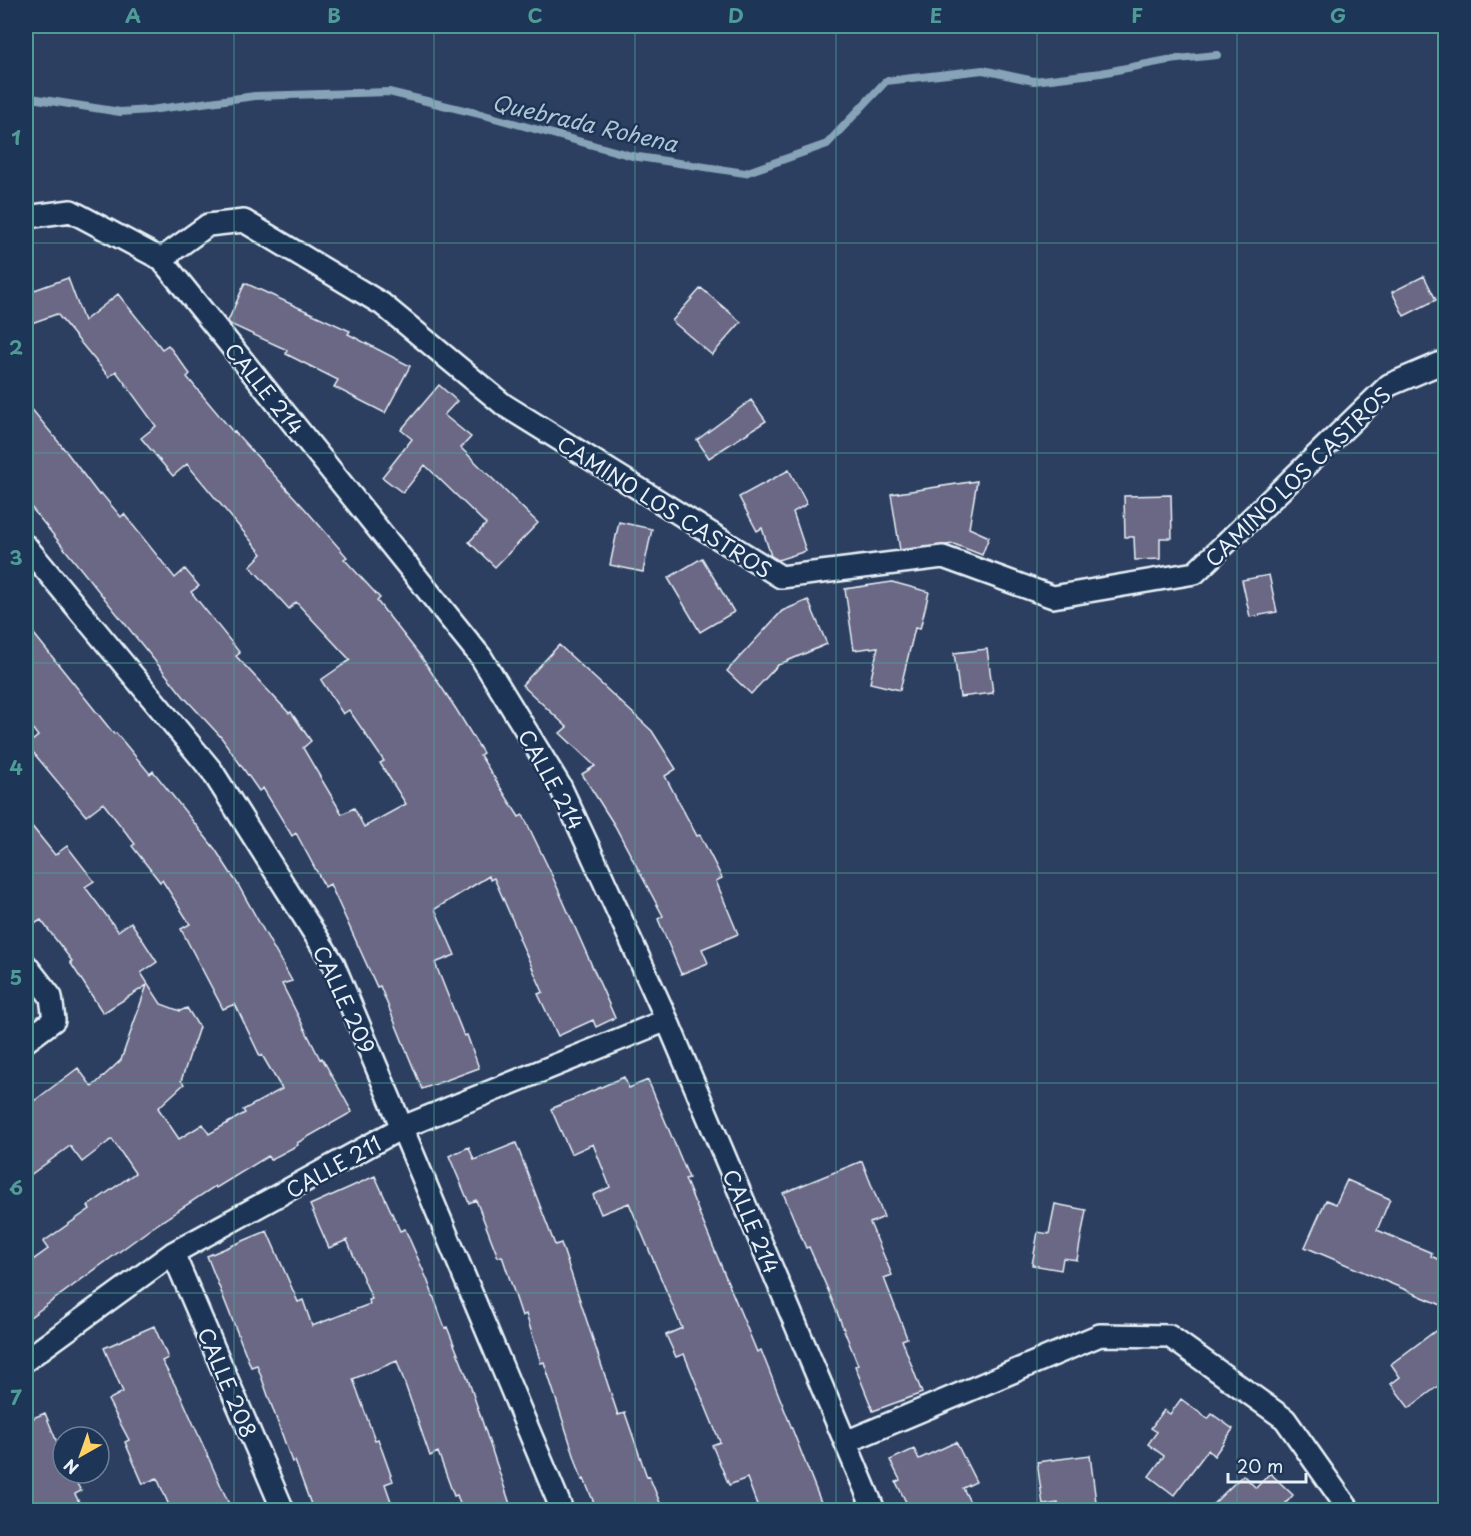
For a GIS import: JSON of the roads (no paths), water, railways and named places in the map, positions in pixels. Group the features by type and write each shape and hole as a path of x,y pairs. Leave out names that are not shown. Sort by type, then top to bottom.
{"street":[{"name":"CALLE 214","path":"26,217 71,211 161,259 481,657 560,786 666,1020 874,1510"},
{"name":"CAMINO LOS CASTROS","path":"161,259 208,225 244,221 382,304 504,405 781,577 943,557 1053,597 1195,573 1389,385 1446,361"},
{"name":"CALLE 209","path":"26,546 212,771 333,963 562,1510"},
{"path":"26,965 51,998 54,1020 26,1041"},
{"name":"CALLE 211","path":"26,1360 173,1253 403,1127 666,1020"},
{"name":"CALLE 208","path":"173,1253 283,1510"},
{"path":"846,1442 1100,1335 1169,1336 1285,1419 1348,1510"}],"waterway":[{"name":"Quebrada Rohena","path":"26,91 31,98 120,112 255,96 389,92 484,115 632,156 745,173 827,144 886,81 983,70 1034,81 1101,73 1168,60 1217,55"}]}
